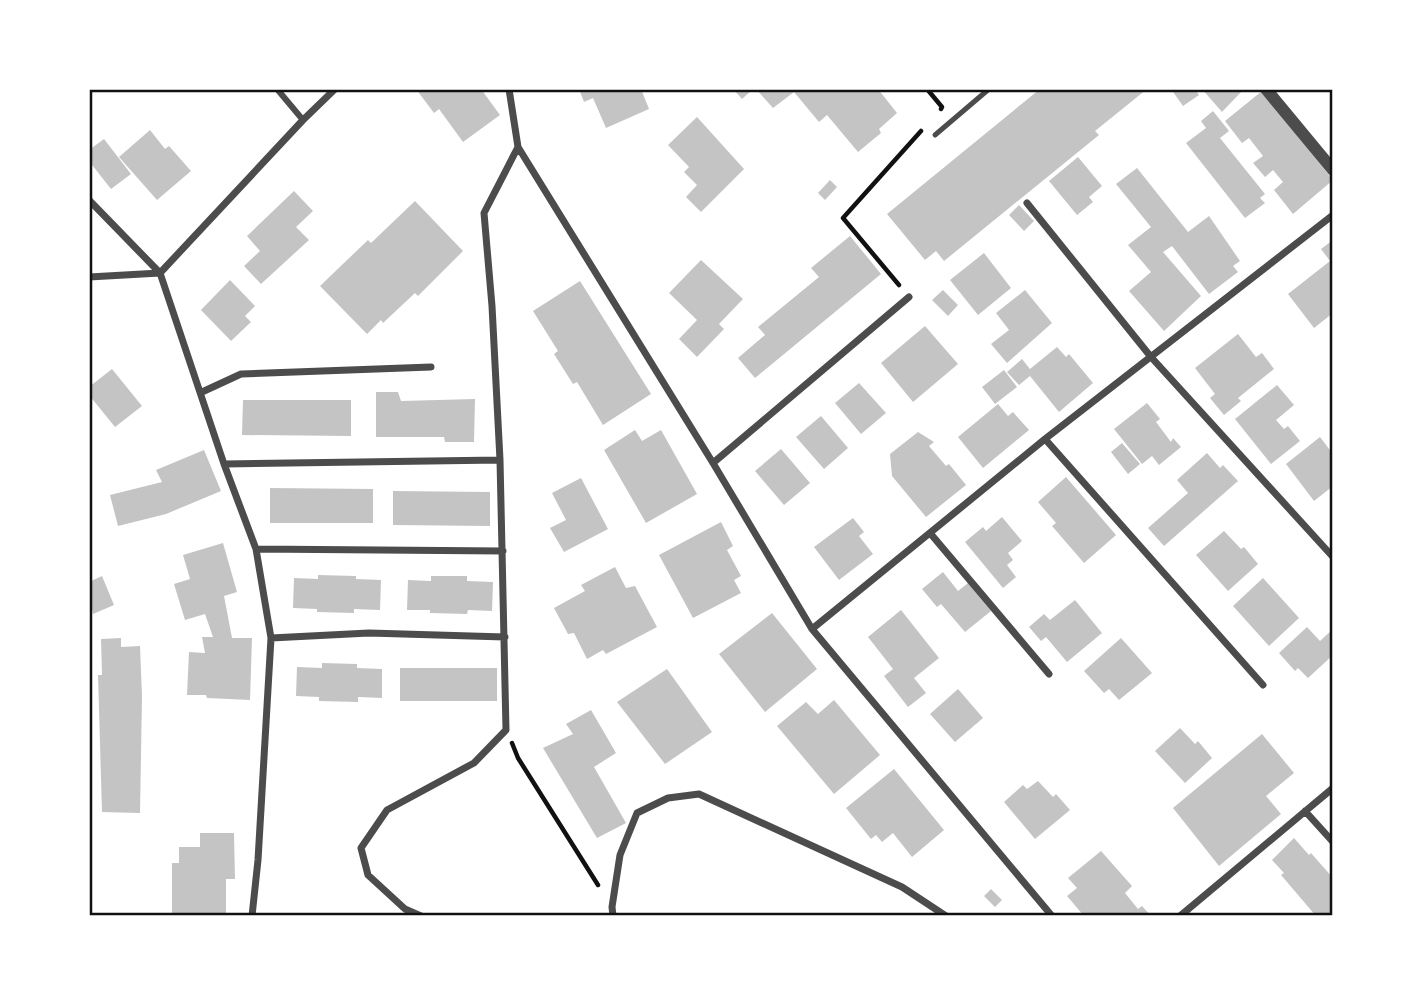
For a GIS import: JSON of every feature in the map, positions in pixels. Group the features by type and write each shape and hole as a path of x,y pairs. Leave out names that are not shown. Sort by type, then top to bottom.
{"street":[{"path":"277,89 303,120"},
{"path":"89,277 160,272 335,89"},
{"path":"509,89 518,147 812,629 1050,913"},
{"path":"1266,89 1333,170"},
{"path":"421,916 405,909 368,875 360,848 387,810 474,763 506,730 500,460 485,213 518,147"},
{"path":"89,200 160,272 224,464 256,549 271,638 258,860 252,916"},
{"path":"1027,203 1151,357 1333,557"},
{"path":"812,629 1045,439 1333,215"},
{"path":"713,463 909,297"},
{"path":"202,392 241,374 431,367"},
{"path":"1045,439 1263,685"},
{"path":"224,464 500,460"},
{"path":"929,533 1049,674"},
{"path":"256,549 503,551"},
{"path":"271,638 369,634 505,637"},
{"path":"1180,916 1333,788"},
{"path":"612,911 620,855 638,813 668,798 699,794 902,887 946,916"},
{"path":"1305,811 1333,842"}],"lane":[{"path":"935,135 989,89"}],"path":[{"path":"927,89 942,107 933,117"},
{"path":"909,297 843,218 924,127"},
{"path":"506,730 518,758 612,911"}],"building":[{"path":"416,89 481,89 500,115 463,142 439,109 434,113"},
{"path":"579,89 641,89 649,109 606,128 593,98 584,102"},
{"path":"733,89 753,89 742,99"},
{"path":"756,89 878,89 897,113 879,129 881,133 858,152 827,115 819,122 794,92 773,108"},
{"path":"1040,89 1147,89 1095,131 1099,135 944,261 936,251 925,260 887,214"},
{"path":"1171,89 1195,89 1199,95 1183,106"},
{"path":"1202,89 1241,89 1242,91 1222,112"},
{"path":"1262,91 1333,180 1293,214 1274,190 1283,182 1273,170 1265,177 1253,163 1263,156 1249,138 1242,143 1225,121"},
{"path":"1213,111 1229,131 1220,138 1265,194 1260,198 1265,203 1245,218 1186,143 1206,128 1201,121"},
{"path":"697,117 744,169 701,212 686,197 697,185 684,172 689,167 668,145"},
{"path":"150,130 165,149 169,146 191,171 157,200 119,157"},
{"path":"104,139 131,174 111,189 89,161 89,150"},
{"path":"1078,157 1102,186 1089,197 1093,202 1077,215 1049,181"},
{"path":"1137,168 1188,232 1209,216 1240,261 1233,266 1238,272 1209,294 1172,246 1163,252 1201,296 1164,331 1129,291 1151,272 1128,245 1151,227 1116,184"},
{"path":"830,180 837,187 825,200 818,193"},
{"path":"294,191 313,211 296,227 309,240 261,284 244,266 260,251 247,236"},
{"path":"415,201 463,251 418,296 415,293 367,334 320,286 368,240 371,243"},
{"path":"1019,205 1034,221 1024,231 1009,215"},
{"path":"850,236 881,274 755,378 738,358 765,335 758,327 819,277 811,268"},
{"path":"1333,240 1333,313 1314,328 1288,294 1330,261 1321,249"},
{"path":"984,253 1011,288 978,315 950,280"},
{"path":"701,260 743,299 719,324 724,329 697,357 679,339 697,320 669,293"},
{"path":"230,280 255,306 245,316 251,322 231,341 201,310"},
{"path":"580,281 651,394 603,425 577,382 573,384 554,354 558,351 533,311"},
{"path":"943,290 958,305 948,316 932,300"},
{"path":"1025,290 1052,323 1007,363 991,344 1009,330 996,313"},
{"path":"925,326 958,364 913,402 881,363"},
{"path":"1238,334 1256,357 1262,353 1274,369 1238,398 1241,401 1224,415 1210,398 1215,394 1195,368"},
{"path":"1057,347 1066,357 1069,354 1093,383 1059,412 1030,376 1019,385 1007,372 1022,359 1030,369"},
{"path":"112,369 142,406 115,427 89,395 89,387"},
{"path":"1004,370 1017,387 995,404 982,387"},
{"path":"859,383 886,413 861,434 835,403"},
{"path":"1277,385 1294,405 1276,420 1284,429 1288,426 1300,441 1271,464 1235,419"},
{"path":"376,392 398,392 401,401 475,399 474,442 445,442 444,437 376,437"},
{"path":"243,400 351,400 351,436 242,435"},
{"path":"1147,403 1160,419 1156,422 1171,442 1173,438 1181,447 1159,465 1152,456 1142,464 1114,429"},
{"path":"998,404 1008,416 1013,412 1029,430 983,468 958,437"},
{"path":"821,416 848,448 824,469 796,437"},
{"path":"635,430 642,441 661,430 697,494 646,523 604,450"},
{"path":"918,432 934,442 929,446 946,466 949,464 966,485 926,517 892,476 890,454"},
{"path":"1320,437 1333,454 1333,486 1314,501 1286,464"},
{"path":"1122,443 1140,464 1128,474 1111,452"},
{"path":"781,449 810,483 784,505 755,471"},
{"path":"204,450 221,491 166,514 118,526 110,495 162,482 156,470"},
{"path":"1207,453 1220,468 1223,465 1238,481 1164,546 1148,528 1188,493 1177,480"},
{"path":"1066,477 1116,535 1084,563 1052,526 1056,523 1038,502"},
{"path":"581,478 608,529 564,552 550,528 566,520 552,493"},
{"path":"270,488 373,489 373,523 270,523"},
{"path":"393,491 490,492 490,526 393,525"},
{"path":"1002,517 1022,541 1008,553 1013,560 1007,565 1016,577 1003,588 965,542 983,527 986,531"},
{"path":"853,518 864,532 859,536 873,554 839,580 814,547"},
{"path":"721,522 733,546 727,550 741,576 734,580 741,593 693,618 659,555"},
{"path":"1224,531 1241,549 1244,547 1258,564 1228,591 1196,555"},
{"path":"223,543 237,592 224,596 232,638 252,638 250,700 187,695 189,652 205,653 202,637 213,637 205,614 185,620 174,584 190,579 183,555"},
{"path":"615,567 626,588 635,586 657,627 606,654 603,650 587,659 574,633 568,634 554,608 585,591 581,585"},
{"path":"943,572 958,591 968,583 991,611 965,632 941,604 937,607 922,589"},
{"path":"318,575 381,580 380,610 354,609 354,613 293,608 294,578 318,579"},
{"path":"102,576 114,605 93,614 92,609 89,610 89,582"},
{"path":"431,576 467,576 467,581 493,582 492,611 468,610 467,614 407,610 408,580 431,581"},
{"path":"1263,578 1299,618 1269,646 1233,606"},
{"path":"1075,600 1102,633 1067,662 1046,637 1041,641 1029,627 1044,614 1050,620"},
{"path":"901,610 939,658 914,678 926,693 908,707 884,676 893,669 868,637"},
{"path":"772,613 817,669 765,712 719,654"},
{"path":"1307,627 1320,641 1333,629 1333,655 1308,678 1298,668 1295,671 1279,653"},
{"path":"121,638 121,647 140,646 140,813 102,812 98,675 102,675 101,639"},
{"path":"1121,638 1152,673 1119,700 1109,689 1104,693 1084,671"},
{"path":"322,663 357,664 357,668 382,669 382,698 358,697 358,702 319,701 319,697 296,696 297,667 322,668"},
{"path":"400,668 497,668 497,701 400,701"},
{"path":"667,669 712,732 665,764 617,702"},
{"path":"958,689 983,718 955,742 930,714"},
{"path":"834,700 880,755 834,794 777,726 806,702 818,714"},
{"path":"591,710 616,753 594,767 626,823 597,838 543,748 573,734 566,724"},
{"path":"1180,728 1195,744 1198,741 1212,758 1185,783 1155,751"},
{"path":"1262,734 1294,773 1266,796 1281,814 1219,866 1173,808"},
{"path":"894,769 944,830 912,857 893,833 882,842 876,835 871,839 846,808"},
{"path":"1038,781 1053,797 1056,794 1070,810 1035,839 1004,802 1023,785 1027,789"},
{"path":"200,833 234,833 235,879 226,879 226,916 172,916 172,863 179,863 179,847 200,847"},
{"path":"1294,838 1333,878 1333,916 1316,916 1281,875 1284,873 1272,860"},
{"path":"1101,851 1132,886 1125,893 1138,909 1142,906 1151,916 1084,916 1067,896 1077,888 1068,878"},
{"path":"991,889 1002,900 995,907 984,896"}]}
